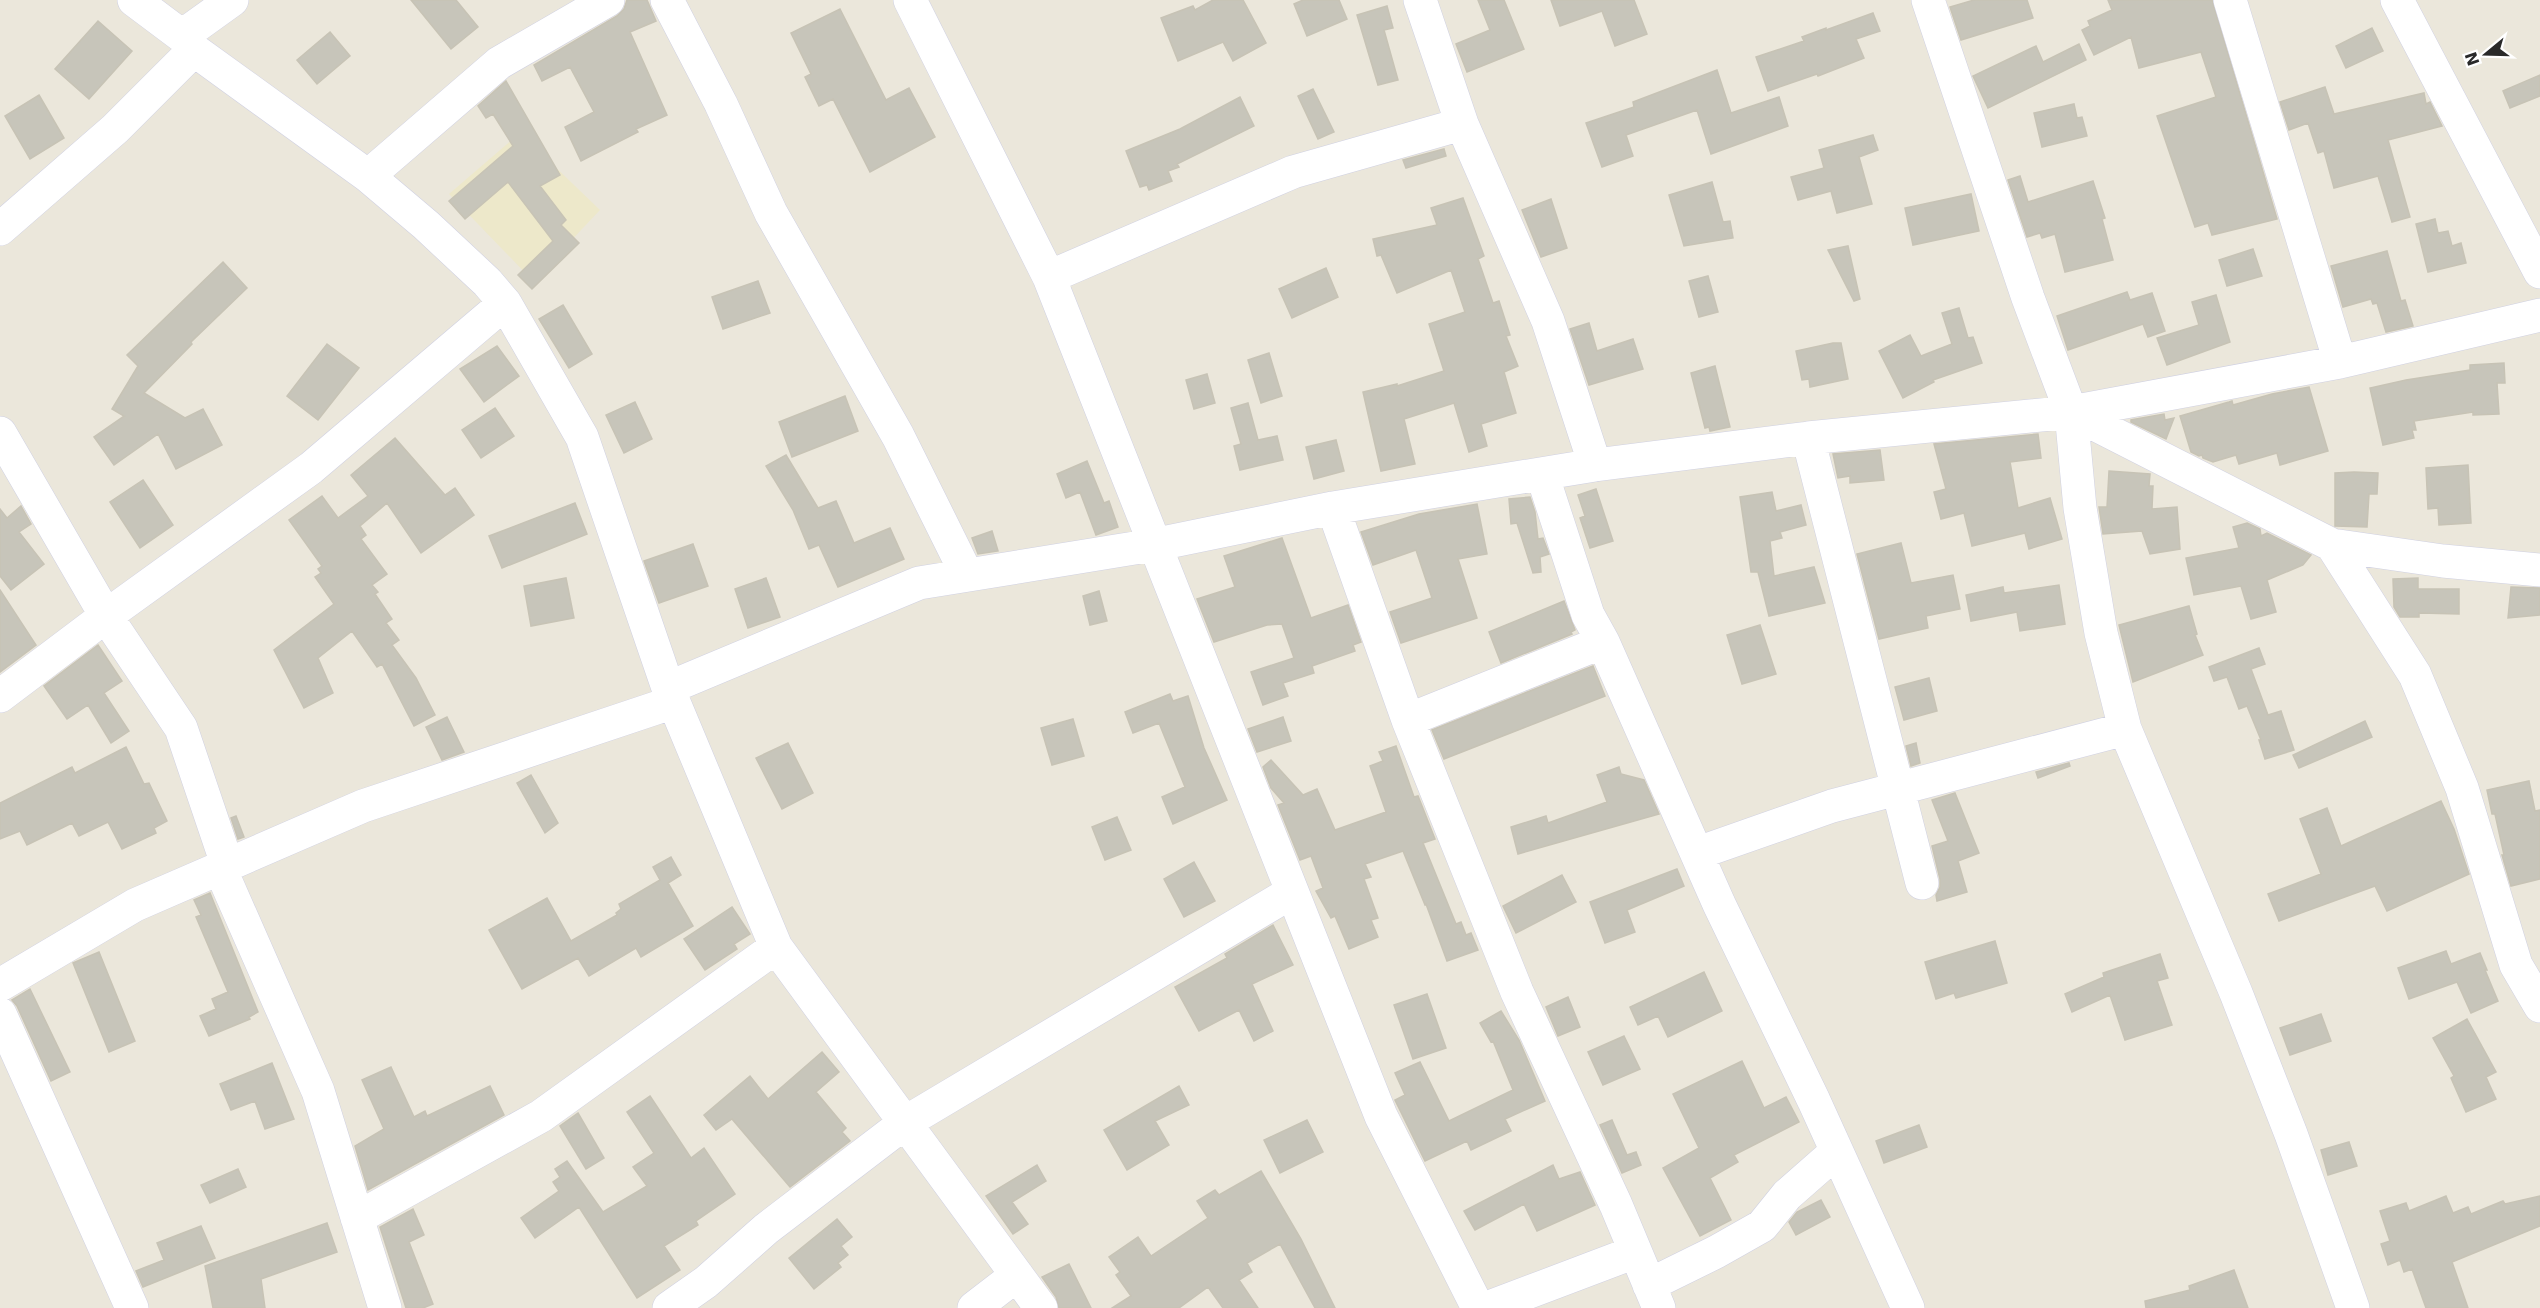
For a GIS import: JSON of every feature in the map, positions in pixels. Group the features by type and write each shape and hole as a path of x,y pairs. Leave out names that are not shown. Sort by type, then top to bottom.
{"street":[{"path":"134,0 188,43 368,176 426,225 506,303 582,436 671,695 776,947 1041,1308"},
{"path":"0,229 116,129 188,43 232,0"},
{"path":"368,176 499,63 608,0"},
{"path":"668,0 721,104 771,213 898,436 967,575"},
{"path":"910,0 1049,277 1153,545 1381,1116 1478,1308"},
{"path":"1420,0 1462,124 1548,321 1595,465"},
{"path":"1928,0 2028,298 2071,412 2080,508 2101,633 2125,729 2236,993 2287,1124 2353,1308"},
{"path":"2229,0 2340,362"},
{"path":"2397,0 2540,272"},
{"path":"1049,277 1293,172 1462,124"},
{"path":"0,696 106,616 311,468 506,303"},
{"path":"0,985 135,905 223,866 363,806 671,695 919,583 1153,545 1334,508 1595,465 1808,438 2071,412 2340,362 2540,315"},
{"path":"2071,412 2332,545 2443,561 2540,570"},
{"path":"0,433 106,616 181,728 223,866 318,1091 385,1308"},
{"path":"1808,438 1922,883"},
{"path":"1542,474 1588,615 1603,642 1719,904 1814,1101 1908,1308"},
{"path":"1334,508 1408,720 1517,993 1611,1195 1654,1297 1716,1252 1762,1226 1787,1195 1836,1152"},
{"path":"2332,545 2415,675 2462,788 2528,962 2540,1006"},
{"path":"1408,720 1603,642"},
{"path":"1698,854 1832,806 2125,729"},
{"path":"669,1308 706,1282 766,1229 906,1122 1292,892"},
{"path":"357,1218 541,1116 776,947"},
{"path":"0,1014 132,1308"},
{"path":"1487,1308 1635,1252"},
{"path":"974,1308 1017,1275"}],"shaded area":[{"path":"520,133 600,210 533,281 449,194"}],"building":[{"path":"411,0 456,0 478,27 451,49"},
{"path":"627,0 647,0 656,21 630,32 667,115 636,129 638,132 581,161 565,127 594,112 570,67 542,81 534,65 617,16 624,9"},
{"path":"1213,0 1243,0 1266,43 1233,61 1223,42 1178,61 1161,18 1193,6 1195,10"},
{"path":"1303,0 1339,0 1347,19 1307,36 1294,4"},
{"path":"1478,0 1504,0 1524,49 1467,72 1456,44 1490,30"},
{"path":"1551,0 1634,0 1647,34 1615,46 1602,11 1560,26"},
{"path":"1974,0 2027,0 2033,18 1961,40 1950,7"},
{"path":"2108,0 2212,0 2277,219 2212,235 2208,223 2195,227 2157,116 2216,97 2201,52 2139,68 2131,37 2094,55 2082,30 2090,26 2088,21 2112,10"},
{"path":"1387,6 1393,28 1384,30 1398,80 1378,85 1357,15"},
{"path":"840,9 886,100 909,88 935,137 870,172 833,99 819,106 805,77 811,74 791,33"},
{"path":"1873,13 1880,31 1856,39 1864,58 1818,76 1817,74 1768,91 1756,57 1804,41 1802,37"},
{"path":"98,21 132,51 89,99 55,69"},
{"path":"2372,28 2383,51 2346,68 2336,46"},
{"path":"330,32 350,56 317,84 297,60"},
{"path":"2079,44 2086,60 1988,108 1973,76 2036,46 2043,62"},
{"path":"1717,70 1731,113 1779,97 1788,126 1711,154 1697,110 1626,135 1633,156 1602,167 1586,123 1634,107 1633,102"},
{"path":"2540,75 2540,96 2510,108 2503,91"},
{"path":"506,81 560,175 540,186 566,220 561,225 579,243 532,289 518,275 553,241 508,182 465,219 449,201 513,146 493,114 486,118 478,106"},
{"path":"2325,87 2334,114 2424,93 2426,104 2430,102 2442,126 2388,140 2410,217 2392,222 2378,176 2334,188 2324,151 2318,153 2308,123 2289,130 2280,102"},
{"path":"1313,89 1334,132 1318,139 1298,96"},
{"path":"39,95 64,138 30,159 5,116"},
{"path":"1240,97 1254,126 1177,164 1179,167 1168,171 1172,181 1149,190 1147,185 1140,187 1126,151 1180,129"},
{"path":"2074,104 2077,118 2082,117 2087,136 2042,147 2034,113"},
{"path":"1873,135 1878,150 1859,157 1872,204 1837,213 1831,191 1798,200 1791,177 1824,168 1819,150"},
{"path":"1444,149 1446,156 1406,168 1403,160"},
{"path":"2020,176 2028,202 2093,181 2105,218 2102,219 2113,260 2065,272 2055,234 2042,238 2040,233 2027,237 2008,180"},
{"path":"1712,182 1723,222 1730,221 1733,238 1684,246 1669,195"},
{"path":"1971,194 1979,231 1913,245 1905,208"},
{"path":"1463,198 1484,256 1478,259 1493,303 1499,301 1510,335 1506,336 1518,366 1504,372 1516,413 1481,424 1487,446 1469,452 1454,403 1404,419 1415,464 1381,471 1363,392 1397,384 1397,386 1444,371 1429,324 1465,312 1451,270 1397,293 1381,255 1377,256 1373,239 1437,225 1431,208"},
{"path":"1551,199 1567,248 1541,257 1522,210"},
{"path":"2435,219 2438,233 2448,231 2452,246 2461,243 2466,263 2428,272 2416,224"},
{"path":"1848,246 1860,299 1854,301 1828,250"},
{"path":"2253,249 2262,276 2227,286 2219,260"},
{"path":"2387,251 2401,301 2405,300 2413,326 2386,332 2377,303 2373,304 2371,299 2343,307 2331,266"},
{"path":"223,262 247,288 191,342 192,344 144,393 185,418 203,409 222,445 176,469 158,434 114,465 94,437 124,416 112,409 138,366 127,355"},
{"path":"1326,268 1338,297 1292,318 1279,289"},
{"path":"1708,276 1718,312 1699,317 1689,281"},
{"path":"758,281 770,313 723,329 712,297"},
{"path":"2127,292 2130,300 2152,293 2165,331 2148,337 2143,324 2068,350 2057,316"},
{"path":"2216,295 2230,342 2167,365 2157,338 2199,325 2192,302"},
{"path":"563,305 592,354 569,368 539,319"},
{"path":"1959,308 1968,338 1973,337 1982,363 1933,380 1934,382 1903,398 1879,351 1910,335 1921,356 1952,344 1942,313"},
{"path":"1589,323 1597,351 1633,339 1643,369 1589,385 1570,329"},
{"path":"1841,343 1848,379 1810,387 1809,379 1802,380 1796,351"},
{"path":"327,344 359,368 318,420 287,396"},
{"path":"497,346 519,376 484,402 460,369"},
{"path":"1269,353 1282,396 1261,403 1248,360"},
{"path":"2504,363 2505,383 2497,383 2499,414 2473,415 2473,412 2414,421 2416,430 2412,430 2414,438 2383,445 2370,388 2470,370 2470,365"},
{"path":"1715,366 1730,427 1710,431 1709,427 1705,428 1691,373"},
{"path":"1207,374 1215,403 1194,409 1186,380"},
{"path":"2309,387 2328,451 2280,465 2277,453 2239,464 2236,455 2213,462 2203,458 2202,455 2191,452 2180,416 2232,401 2233,405"},
{"path":"845,396 858,431 792,457 779,422"},
{"path":"635,402 652,439 624,453 606,415"},
{"path":"1248,403 1258,440 1277,436 1283,460 1240,470 1234,446 1241,444 1231,408"},
{"path":"495,408 514,436 481,458 462,430"},
{"path":"2164,414 2165,420 2174,418 2166,439 2131,422 2131,420"},
{"path":"2038,434 2041,458 2010,462 2018,508 2050,498 2062,539 2029,549 2025,533 1972,546 1964,513 1941,519 1934,492 1946,489 1934,444"},
{"path":"395,438 445,495 455,488 474,515 421,553 387,503 360,526 366,535 361,539 387,574 372,585 378,592 375,594 392,619 386,623 399,640 392,645 416,678 435,715 414,726 382,664 377,667 352,631 318,658 333,693 304,708 274,650 334,604 315,577 321,573 318,569 322,566 289,520 322,496 338,518 368,496 351,475"},
{"path":"1336,440 1344,471 1314,479 1306,447"},
{"path":"1880,450 1884,480 1850,483 1850,476 1838,478 1833,454"},
{"path":"786,455 818,508 836,501 854,543 890,528 904,559 838,587 819,545 809,549 793,510 766,466"},
{"path":"1087,461 1104,503 1109,501 1118,527 1096,535 1080,492 1066,498 1057,474"},
{"path":"2468,465 2471,523 2439,525 2438,508 2428,509 2426,468"},
{"path":"2109,471 2150,474 2149,486 2153,486 2152,509 2177,507 2180,549 2150,554 2142,531 2103,534 2099,507 2107,507"},
{"path":"2335,473 2378,473 2377,494 2369,494 2367,527 2335,526"},
{"path":"143,480 173,525 140,548 110,502"},
{"path":"1596,489 1613,541 1590,548 1580,518 1585,516 1578,495"},
{"path":"1772,492 1776,511 1801,505 1806,525 1780,532 1782,538 1770,541 1774,576 1814,567 1825,603 1769,616 1758,572 1751,572 1740,497"},
{"path":"1530,497 1535,512 1538,539 1543,538 1549,554 1540,557 1541,572 1533,573 1517,523 1511,524 1509,499"},
{"path":"575,503 587,534 502,568 489,536"},
{"path":"1477,504 1487,554 1458,559 1477,618 1401,643 1390,612 1432,598 1416,550 1373,565 1361,532 1419,514"},
{"path":"21,506 31,524 19,532 44,564 11,590 0,576 0,509 7,518"},
{"path":"2247,523 2260,529 2261,536 2267,533 2311,555 2303,565 2267,580 2276,612 2251,619 2241,586 2194,595 2186,558 2239,548 2233,527"},
{"path":"992,531 998,551 978,554 972,538"},
{"path":"1282,538 1311,618 1348,605 1361,642 1353,645 1355,651 1312,666 1314,673 1283,683 1288,696 1263,705 1251,672 1294,658 1282,624 1267,625 1214,642 1197,599 1235,587 1224,556"},
{"path":"1901,543 1911,583 1953,575 1960,609 1926,616 1928,628 1879,639 1857,554"},
{"path":"693,544 708,586 659,603 644,561"},
{"path":"566,578 574,618 531,626 524,586"},
{"path":"766,578 780,617 748,628 735,589"},
{"path":"2418,578 2418,589 2459,589 2459,614 2419,613 2419,617 2400,617 2394,607 2393,579"},
{"path":"2059,585 2065,624 2020,631 2017,612 1971,621 1966,595 2003,587 2004,593"},
{"path":"2511,587 2540,588 2540,615 2508,618"},
{"path":"0,590 36,645 0,672"},
{"path":"1099,591 1107,621 1090,625 1083,596"},
{"path":"1564,601 1575,630 1571,632 1572,634 1501,663 1489,632"},
{"path":"2189,606 2197,634 2195,635 2203,655 2133,682 2119,625"},
{"path":"1760,625 1776,674 1742,684 1727,635"},
{"path":"98,645 122,681 104,693 129,731 111,743 88,705 67,719 44,686"},
{"path":"2259,648 2265,664 2251,669 2268,715 2281,711 2294,750 2265,759 2259,740 2261,740 2247,706 2239,709 2227,677 2214,681 2209,667"},
{"path":"1593,666 1605,696 1444,759 1432,730"},
{"path":"1929,678 1937,711 1904,720 1895,687"},
{"path":"1170,694 1173,701 1188,696 1204,748 1227,800 1173,824 1162,797 1185,787 1159,723 1133,733 1125,712"},
{"path":"447,717 464,752 442,760 426,727"},
{"path":"1283,717 1291,741 1257,752 1248,729"},
{"path":"1073,719 1084,756 1052,765 1041,728"},
{"path":"2365,721 2372,737 2299,768 2293,755"},
{"path":"788,743 813,793 782,809 756,758"},
{"path":"1916,743 1920,763 1911,766 1906,746"},
{"path":"1396,746 1414,797 1418,796 1435,839 1423,843 1456,924 1461,922 1466,935 1471,933 1478,950 1447,961 1403,851 1365,864 1371,877 1364,879 1378,918 1371,920 1378,937 1349,949 1335,916 1331,918 1316,891 1323,888 1311,856 1300,860 1278,805 1284,803 1271,788 1263,767 1271,760 1303,795 1317,789 1335,830 1386,812 1370,766 1383,761 1379,752"},
{"path":"126,747 144,784 149,783 167,821 154,828 156,833 122,849 108,822 79,836 72,823 27,845 20,831 0,839 0,803 72,767 75,773"},
{"path":"2069,763 2070,766 2038,778 2036,772"},
{"path":"1619,767 1621,774 1644,780 1659,814 1518,854 1511,827 1546,816 1548,823 1607,802 1597,775"},
{"path":"531,775 558,823 545,833 517,783"},
{"path":"2529,781 2535,811 2540,810 2540,879 2511,886 2502,855 2504,855 2495,814 2492,814 2487,790"},
{"path":"1955,793 1979,853 1958,861 1967,892 1937,901 1936,895 1940,887 1940,879 1932,846 1948,841 1932,800"},
{"path":"2441,801 2454,829 2469,874 2387,911 2375,886 2279,921 2268,894 2321,874 2300,819 2327,808 2341,846"},
{"path":"236,816 244,837 238,839 231,818"},
{"path":"1117,817 1131,850 1105,860 1092,827"},
{"path":"671,857 681,875 668,883 693,926 641,957 636,948 589,976 578,958 522,989 489,930 547,898 571,941 617,915 616,913 621,909 619,904 660,880 653,867"},
{"path":"1194,862 1215,901 1184,917 1164,879"},
{"path":"1677,869 1684,886 1627,910 1635,932 1605,943 1590,902"},
{"path":"1562,875 1576,902 1516,933 1503,906"},
{"path":"210,893 258,1012 249,1017 250,1019 209,1036 200,1016 216,1009 212,999 228,992 196,917 201,915 194,900"},
{"path":"732,907 750,934 734,944 737,949 705,970 684,939"},
{"path":"1273,925 1293,965 1252,984 1273,1031 1254,1041 1239,1010 1199,1031 1175,987 1227,958 1225,954"},
{"path":"1995,941 2007,983 1956,998 1954,993 1936,999 1925,962"},
{"path":"2446,951 2451,964 2480,953 2498,1001 2471,1013 2457,982 2409,999 2398,968"},
{"path":"99,952 135,1041 109,1052 73,963"},
{"path":"2160,954 2168,978 2157,981 2172,1025 2125,1040 2110,995 2072,1012 2065,994 2104,977 2103,973"},
{"path":"1704,972 1722,1011 1668,1037 1658,1016 1638,1025 1630,1007"},
{"path":"30,989 70,1072 51,1081 17,1006 12,1000"},
{"path":"1427,994 1446,1048 1413,1059 1394,1005"},
{"path":"1568,997 1580,1027 1558,1036 1546,1007"},
{"path":"1501,1011 1519,1040 1545,1101 1505,1119 1511,1131 1471,1150 1467,1141 1425,1161 1395,1100 1405,1095 1395,1073 1420,1062 1449,1121 1513,1090 1493,1041 1491,1042 1480,1023"},
{"path":"2321,1014 2331,1041 2290,1055 2280,1028"},
{"path":"2467,1019 2496,1072 2486,1077 2496,1099 2466,1112 2451,1078 2454,1076 2433,1038"},
{"path":"1624,1036 1640,1069 1603,1085 1588,1052"},
{"path":"822,1052 839,1072 816,1092 846,1128 842,1132 850,1141 790,1187 732,1119 716,1130 704,1115 750,1076 768,1099"},
{"path":"1742,1061 1764,1108 1786,1097 1799,1122 1734,1155 1738,1162 1710,1178 1731,1220 1700,1236 1663,1168 1699,1148 1673,1094"},
{"path":"272,1063 294,1119 265,1129 255,1101 231,1110 220,1084"},
{"path":"391,1067 414,1117 425,1111 427,1116 490,1086 504,1115 368,1190 355,1146 384,1129 362,1080"},
{"path":"1179,1086 1189,1105 1155,1121 1169,1145 1127,1170 1104,1130"},
{"path":"650,1096 691,1158 704,1148 735,1194 696,1221 698,1225 664,1246 680,1270 637,1298 579,1207 535,1238 521,1218 559,1191 553,1182 560,1177 555,1169 567,1161 603,1212 647,1186 633,1167 654,1153 627,1112"},
{"path":"578,1113 604,1158 586,1169 560,1126"},
{"path":"1307,1120 1323,1152 1280,1173 1264,1140"},
{"path":"1612,1120 1627,1155 1636,1152 1641,1165 1622,1173 1600,1125"},
{"path":"1919,1125 1927,1147 1884,1163 1876,1141"},
{"path":"2349,1142 2357,1166 2328,1175 2321,1150"},
{"path":"1037,1165 1046,1181 1012,1202 1028,1224 1013,1234 986,1196"},
{"path":"1553,1165 1559,1179 1580,1172 1595,1205 1537,1231 1524,1204 1475,1230 1464,1211"},
{"path":"238,1169 246,1187 210,1203 201,1185"},
{"path":"1261,1171 1301,1239 1335,1308 1315,1308 1280,1244 1247,1263 1252,1272 1239,1280 1258,1308 1223,1308 1208,1287 1179,1308 1112,1308 1131,1296 1116,1275 1120,1272 1109,1257 1138,1237 1151,1256 1208,1218 1197,1201 1215,1190 1219,1195"},
{"path":"2446,1196 2453,1213 2468,1207 2471,1214 2503,1201 2505,1204 2540,1196 2540,1226 2452,1262 2468,1308 2426,1308 2412,1269 2404,1272 2400,1260 2388,1265 2381,1244 2390,1241 2380,1211 2406,1203 2409,1211"},
{"path":"1821,1200 1830,1217 1796,1235 1789,1222 1797,1212"},
{"path":"413,1209 424,1235 409,1242 433,1304 423,1308 406,1308 380,1227"},
{"path":"837,1219 852,1237 841,1246 848,1255 838,1263 841,1267 814,1289 789,1258"},
{"path":"327,1223 337,1252 261,1279 265,1308 213,1308 205,1266"},
{"path":"201,1226 215,1258 143,1287 136,1271 164,1260 157,1243"},
{"path":"1069,1264 1091,1308 1059,1308 1056,1297 1042,1277"},
{"path":"2234,1270 2248,1308 2146,1308 2145,1301 2190,1290 2189,1286"}]}
